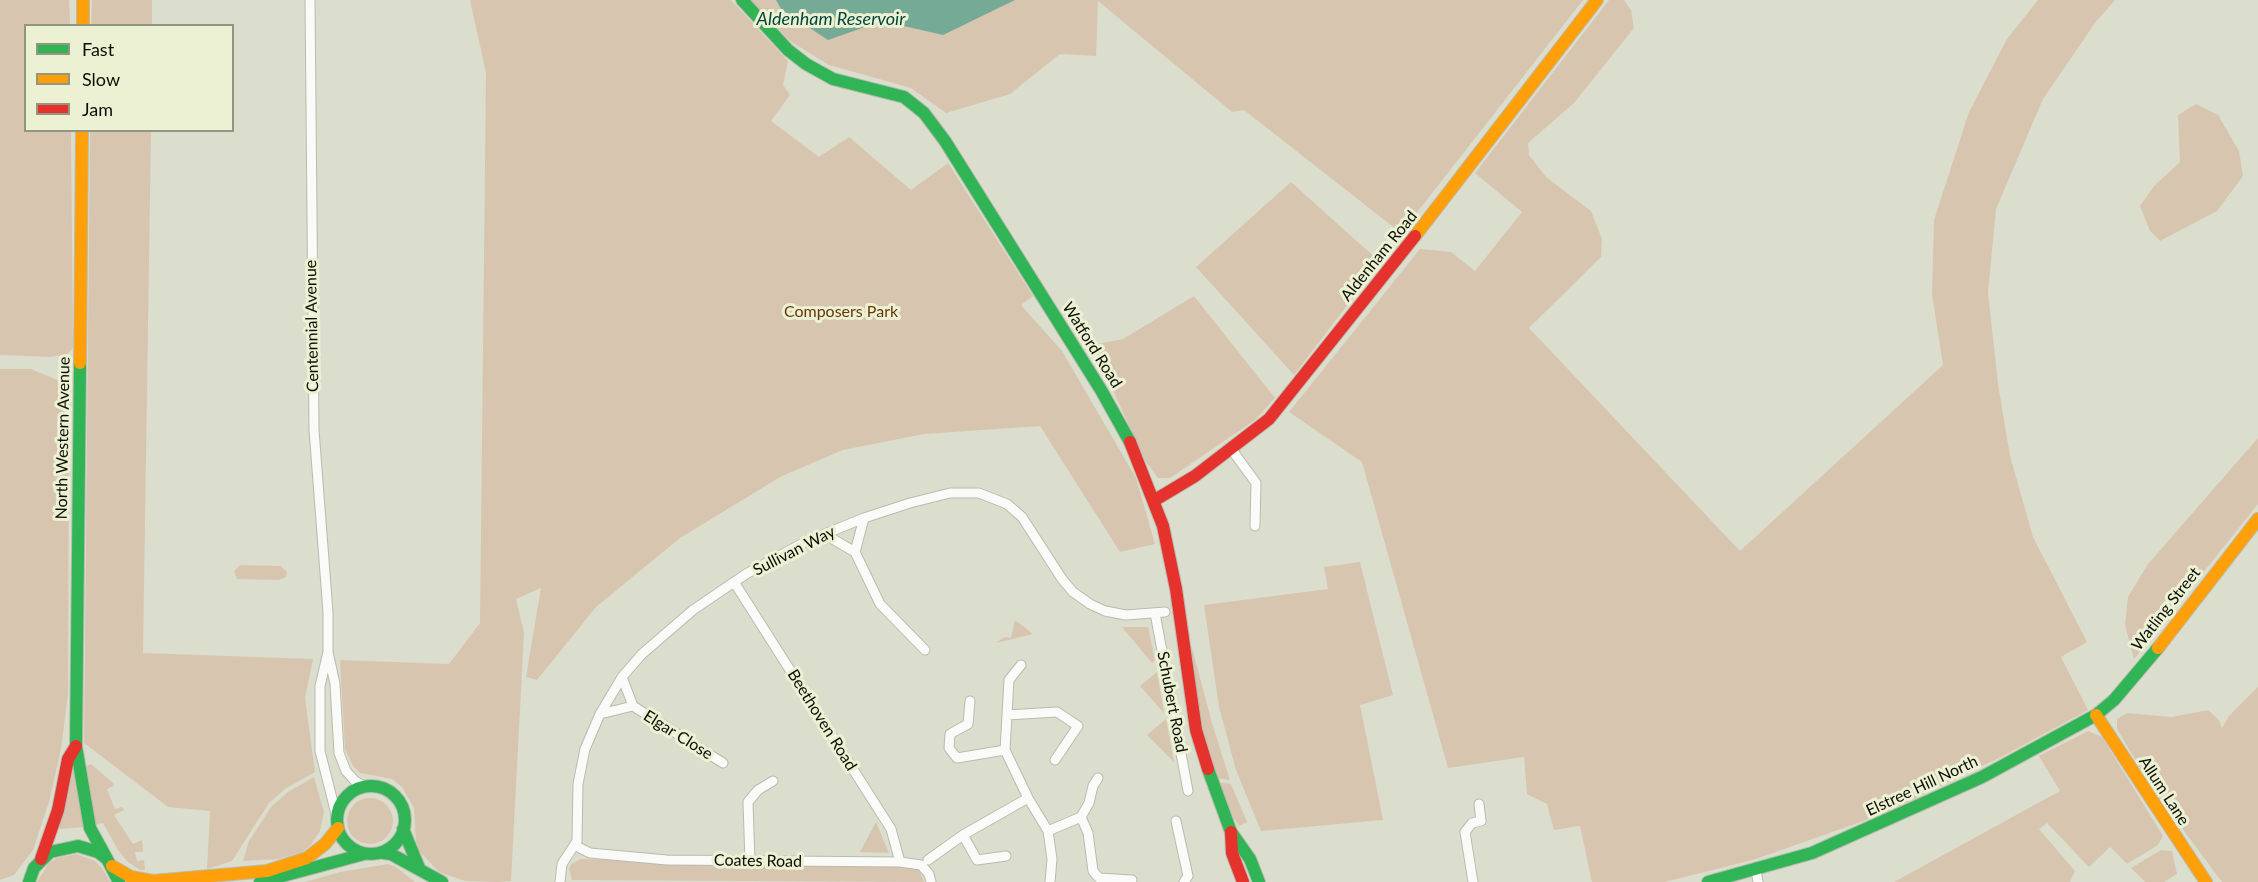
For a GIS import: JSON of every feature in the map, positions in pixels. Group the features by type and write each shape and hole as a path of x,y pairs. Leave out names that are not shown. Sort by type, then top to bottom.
{"main road":[{"path":"83,0 83,24"},
{"name":"Watford Road","path":"742,0 789,50 806,64 833,79 904,97 924,112 945,141 1101,390 1136,453 1155,500 1171,563 1196,730 1210,781 1231,832 1250,859 1259,882"},
{"name":"Aldenham Road","path":"1155,500 1232,450 1269,419 1438,208 1597,0"},
{"name":"North Western Avenue","path":"82,132 76,746 90,828 119,882"},
{"name":"Watling Street","path":"2096,715 2114,700 2160,646 2258,519"},
{"name":"Elstree Hill North","path":"1708,882 1757,876 1812,853 2002,767 2096,715"},
{"name":"Allum Lane","path":"2096,715 2206,882"},
{"name":"North Western Avenue","path":"29,882 58,810 68,759 76,746"},
{"path":"20,882 37,864 60,848 78,846 98,852 131,877 153,881 267,871 307,858 325,844 337,823 346,797 366,787 384,789 396,797 404,811 403,829 420,870"},
{"path":"337,823 347,845 364,854"},
{"path":"383,853 394,845 403,829"},
{"name":"Watford Road","path":"1231,832 1232,853 1243,882"},
{"path":"260,882 364,854 383,853 442,882"},
{"path":"1250,859 1268,882"}],"street":[{"name":"Centennial Avenue","path":"310,0 314,430 328,612 328,652 335,684 339,753 346,771 355,781 366,787"},
{"path":"1232,450 1256,483 1255,526"},
{"name":"Sullivan Way","path":"560,882 562,864 576,846 578,784 585,749 600,714 622,677 642,654 666,633 734,582 824,534 864,518 950,493 964,492 993,497 1007,504 1022,517 1073,592 1105,611 1126,615 1160,613"},
{"path":"855,552 864,518"},
{"path":"824,534 855,552 880,604 925,650"},
{"name":"Beethoven Road","path":"734,582 891,829 900,862"},
{"name":"Schubert Road","path":"1160,613 1188,791"},
{"name":"Centennial Avenue","path":"328,652 320,686 320,752 337,823"},
{"path":"1021,665 1009,680 1005,750 1028,798 1048,831 1052,859 1050,882"},
{"name":"Elgar Close","path":"622,677 633,706 723,763"},
{"path":"970,701 968,724 951,734 949,748 957,758 1005,750"},
{"name":"Elgar Close","path":"600,714 633,706"},
{"path":"1007,715 1057,712 1078,726 1055,760"},
{"path":"1048,831 1081,817 1098,778"},
{"path":"750,862 748,802 758,790 773,781"},
{"path":"928,860 963,836 1028,798"},
{"path":"1473,882 1465,832 1472,823 1481,821 1479,804"},
{"path":"1081,817 1088,833 1093,871 1099,878 1132,880"},
{"path":"1176,821 1188,876 1184,882"},
{"path":"963,836 977,860 1006,856"},
{"name":"Coates Road","path":"576,846 590,853 666,860 900,862 921,865 929,874 931,882"}],"green space":[{"path":"0,0 69,0 70,24 24,24 24,132 71,132 73,348 67,354 51,357 0,355"},
{"path":"92,0 152,0 152,24 91,24"},
{"name":"Composers Park","path":"470,0 731,0 788,61 783,85 790,95 771,121 819,157 849,137 911,190 948,163 1033,296 1021,305 1062,351 1136,478 1155,544 1120,552 1040,426 924,434 843,450 782,476 680,538 596,607 537,680 526,677 541,588 516,599 524,633 511,881 498,882 465,881 439,872 420,852 416,841 414,808 402,787 392,779 360,773 353,766 345,749 340,660 449,664 480,623 486,73"},
{"path":"749,0 1583,0 1401,233 1244,110 1232,112 1098,1 1096,56 1060,54 1010,94 946,113 911,88 829,65 790,41"},
{"path":"1609,0 1624,0 1631,10 1634,28 1574,103 1528,143 1529,155 1546,177 1591,211 1602,239 1601,257 1529,328 1740,551 1943,365 1932,294 1934,220 1969,112 2007,39 2038,0 2115,0 2095,23 2043,99 1996,209 1988,292 1998,384 2010,456 2033,537 2087,642 2061,657 2088,710 1999,758 1883,814 1756,859 1665,882 1592,882 1580,826 1554,830 1547,804 1527,794 1524,757 1448,768 1362,462 1289,412 1420,249 1451,252 1475,271 1522,212 1475,173"},
{"path":"2196,104 2218,115 2239,151 2243,176 2217,211 2160,241 2150,231 2140,206 2154,186 2180,162 2178,115"},
{"path":"90,132 151,132 143,653 313,659 305,698 315,772 285,789 269,803 232,861 207,869 210,811 168,807 84,743"},
{"path":"1291,182 1380,262 1294,375 1196,267"},
{"path":"1194,296 1275,398 1255,420 1170,478 1158,478 1146,462 1092,345 1123,339"},
{"path":"0,369 31,369 60,381 69,402 68,694 61,749 49,802 33,850 14,875 0,880"},
{"path":"2258,438 2258,504 2134,659 2125,625 2128,597 2148,564"},
{"path":"1360,562 1393,695 1360,705 1383,820 1261,831 1236,770 1219,707 1204,605 1328,589 1324,567"},
{"path":"240,565 281,566 287,572 286,577 279,580 237,579 234,571"},
{"path":"1015,620 1033,634 996,643 1004,637 1011,638"},
{"path":"1122,627 1148,627 1155,660 1152,663"},
{"path":"1192,648 1230,780 1215,778 1199,715 1192,675"},
{"path":"1157,672 1164,713 1140,686"},
{"path":"2258,687 2258,882 2222,882 2152,788 2117,729 2117,719 2127,713 2172,717 2208,710 2219,720 2222,728 2229,716"},
{"path":"1166,719 1174,762 1147,735"},
{"path":"2088,731 2102,737 2163,836 2158,845 2127,864 2110,847 2089,867 2047,823 2039,829 2075,871 2070,882 1894,882 2060,791 2039,756"},
{"path":"73,761 84,827 59,829"},
{"path":"91,764 113,783 114,786 107,789 115,809 122,807 124,810 114,815 133,844 142,840 143,852 135,852 137,861 144,860 145,870 140,870 128,862 118,850 103,823 94,825 86,766"},
{"path":"314,777 324,812 320,831 310,846 302,852 279,859 243,861 249,841 271,807 288,792"},
{"path":"1217,782 1231,784 1247,822 1239,826 1225,804"},
{"path":"375,798 387,804 392,812 392,830 387,838 379,843 365,844 353,838 348,830 347,816 353,804 361,799"},
{"path":"876,822 889,853 860,852"},
{"path":"2161,850 2172,851 2177,874 2164,882 2145,882 2131,868"},
{"path":"76,854 95,861 110,882 37,882 49,863 57,858"},
{"path":"581,859 907,867 919,870 924,882 572,880 569,869 571,864"},
{"path":"388,864 396,867 415,882 305,882 340,872"}],"water":[{"name":"Aldenham Reservoir","path":"776,0 1015,0 943,35 882,21 828,40 781,9"}],"traffic: fast":[{"path":"742,0 788,50 806,64 833,79 904,97 924,113 945,141 1101,390 1130,442"},
{"path":"80,363 76,746 90,828 107,859"},
{"path":"1708,882 1812,853 1982,777 2096,715 2114,700 2158,648"},
{"path":"1208,769 1231,832 1250,859 1259,882"},
{"path":"371,786 384,789 395,796 402,807 405,820 402,833 395,844 384,851 371,854 358,851 347,844 340,833 337,820 340,807 347,796 358,789 371,786"},
{"path":"403,829 420,870"},
{"path":"29,882 34,868 50,852 78,846 98,852 107,859 119,882"},
{"path":"383,853 391,854 442,882"},
{"path":"260,882 364,854"}],"traffic: slow":[{"path":"83,0 83,24"},
{"path":"1415,236 1597,0"},
{"path":"80,363 82,132"},
{"path":"2158,648 2258,519"},
{"path":"2096,715 2206,882"},
{"path":"112,866 131,877 153,881 267,871 307,858 325,844 338,828"}],"traffic: jam":[{"path":"1155,500 1195,476 1269,419 1415,236"},
{"path":"1130,442 1163,526 1176,589 1196,730 1208,769"},
{"path":"41,859 58,810 68,759 76,746"},
{"path":"1231,832 1232,853 1243,882"}]}
